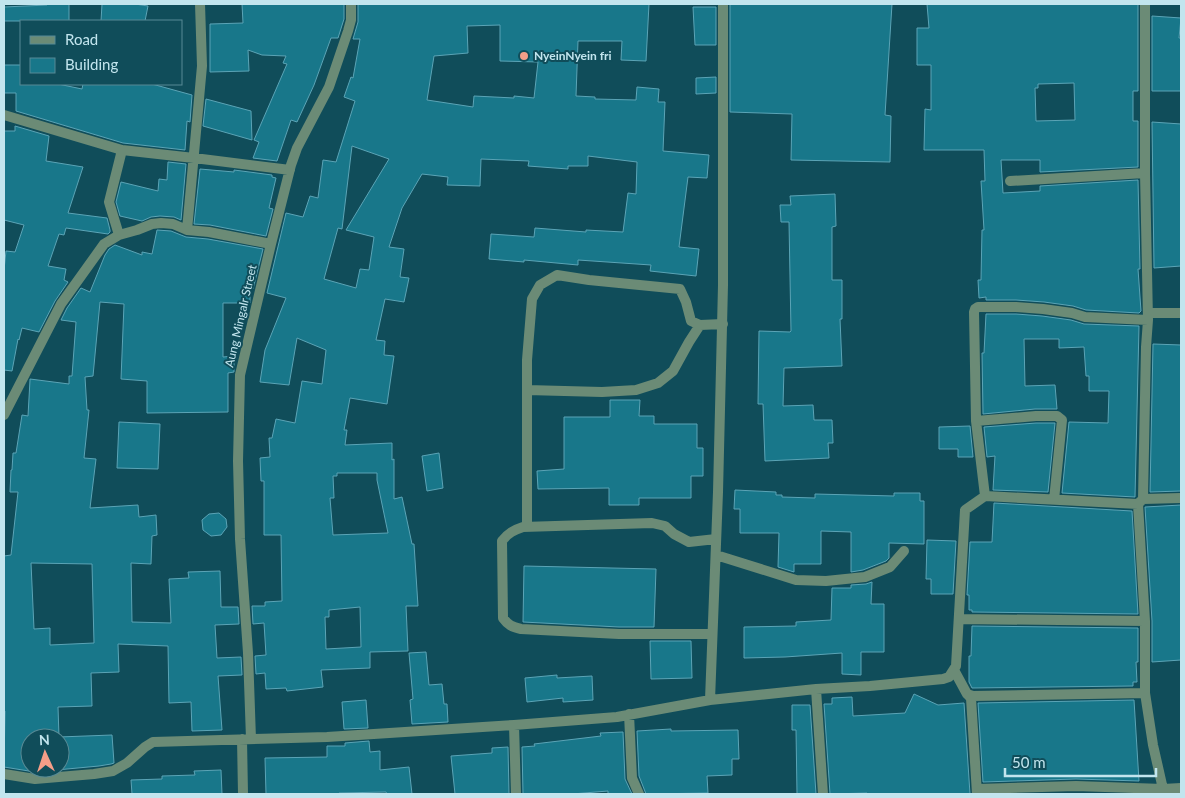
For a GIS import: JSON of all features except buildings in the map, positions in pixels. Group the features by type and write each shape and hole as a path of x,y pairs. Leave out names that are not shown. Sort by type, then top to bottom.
{"street":[{"path":"187,230 202,66 200,4"},
{"name":"Aung Mingalr Street","path":"243,794 247,739 248,653 240,531 238,460 240,375 290,170 297,148 329,87 351,20 351,4"},
{"path":"710,700 723,324 723,4"},
{"path":"1145,4 1145,173 1148,316 1141,501 1145,693 1153,745 1163,789"},
{"path":"4,115 122,150 290,170"},
{"path":"119,235 109,202 122,150"},
{"path":"1010,181 1145,173"},
{"path":"4,415 61,304 104,244 119,235 152,224 173,224 187,230 209,232 271,244"},
{"path":"527,527 527,360 532,299 540,285 558,274 589,280 680,289 691,321 700,325 723,324"},
{"path":"985,496 976,421 975,308 1016,307 1043,309 1085,317 1148,316 1181,313"},
{"path":"527,390 602,392 636,390 658,383 673,371 688,342 700,325"},
{"path":"976,421 1036,416 1057,416 1061,418 1054,500"},
{"path":"4,774 35,779 113,771 127,763 153,742 327,737 514,725 608,717 710,700 943,679 949,677 956,666 965,510 985,496 1054,500 1141,501 1181,498"},
{"path":"712,634 619,634 511,627 503,618 502,541 506,535 514,530 527,527 652,523 666,526 674,534 689,542 716,539"},
{"path":"716,555 796,580 826,581 865,577 890,568 904,551"},
{"path":"959,619 1145,621"},
{"path":"954,670 971,698 977,792 1181,788"},
{"path":"816,689 823,794"},
{"path":"967,694 973,696 1145,693"},
{"path":"629,714 632,778 639,794"},
{"path":"514,725 516,794"}],"place":[{"name":"NyeinNyein fri","path":"524,56"}]}
